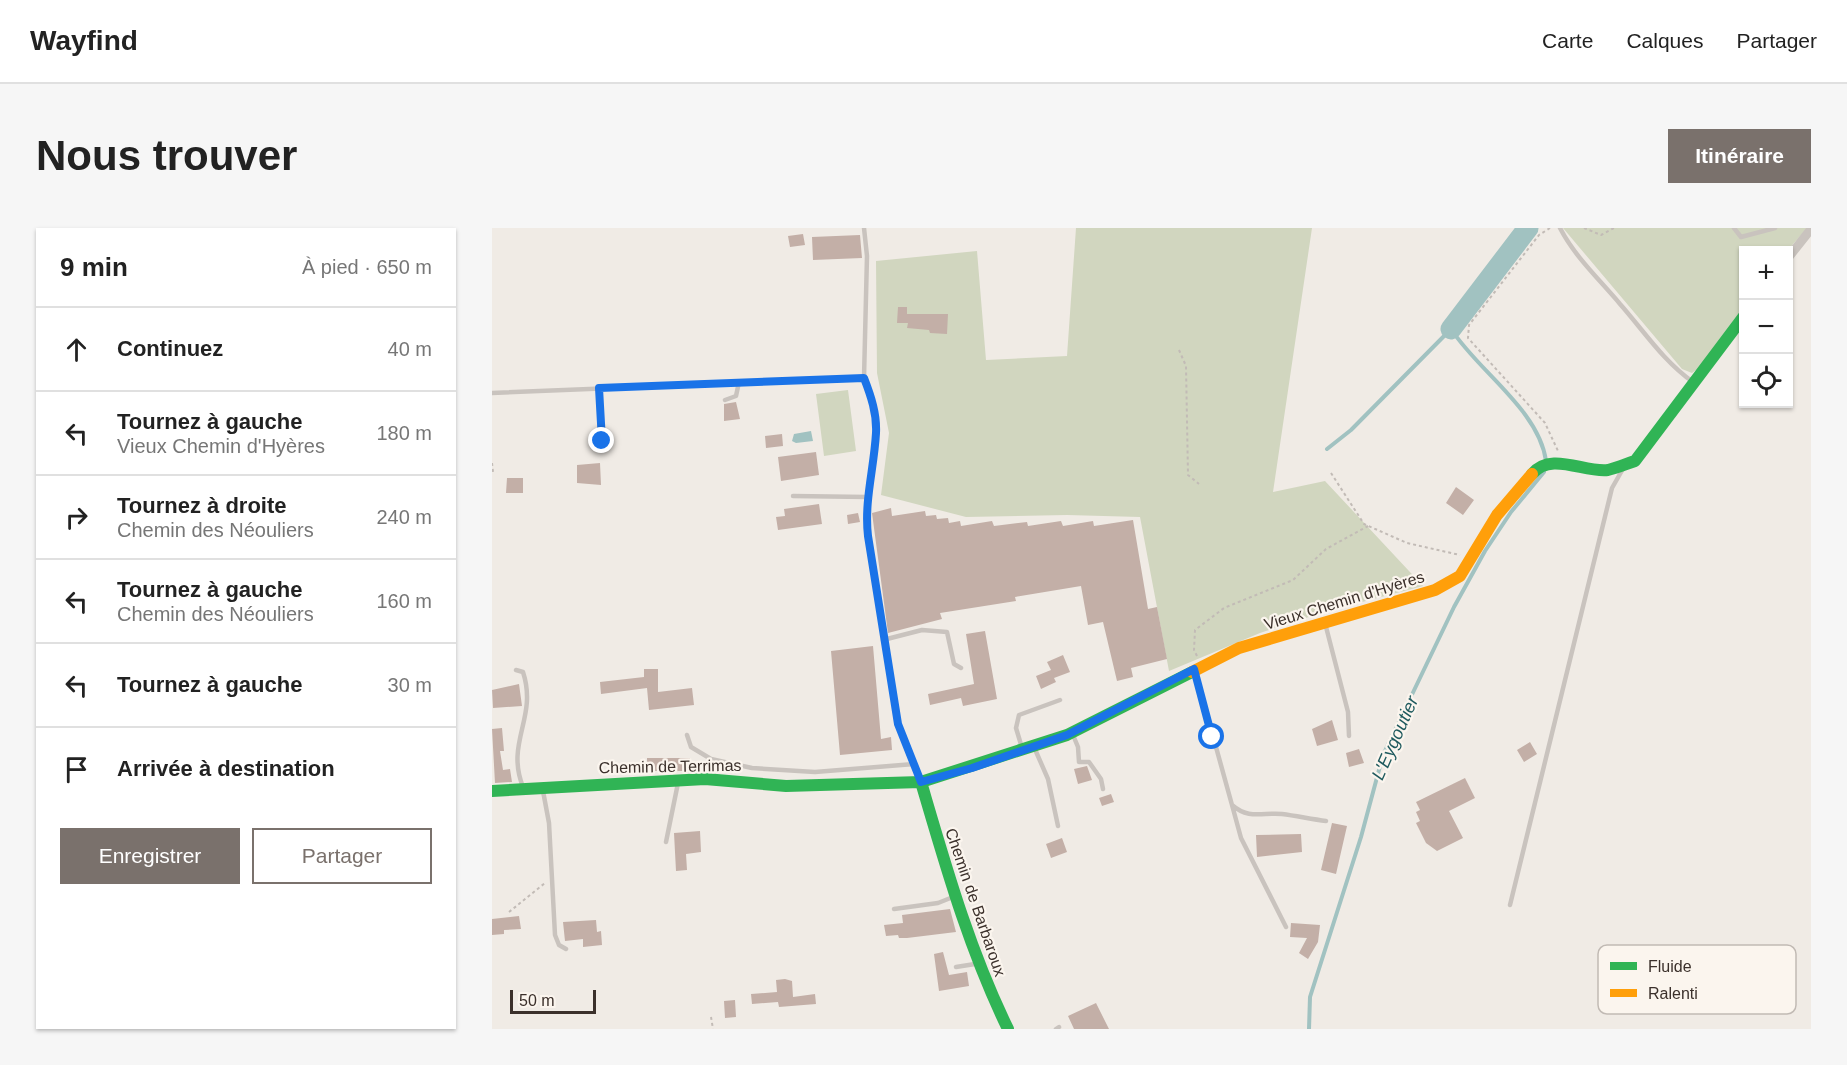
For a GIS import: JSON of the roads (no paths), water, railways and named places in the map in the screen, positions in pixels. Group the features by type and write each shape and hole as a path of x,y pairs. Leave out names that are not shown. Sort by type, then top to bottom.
{"street":[{"path":"1793,251 1809,229"},
{"path":"1625,465 1635,461 1739,321"},
{"name":"Vieux Chemin d'Hyères","path":"921,782 942,777 1072,732 1197,667 1239,648 1435,590 1460,576 1497,515 1536,469 1557,463 1607,470 1625,465"},
{"name":"Chemin de Terrimas","path":"492,791 705,778 786,786 921,782"},
{"name":"Chemin de Barbaroux","path":"921,782 978,963 1008,1029"}],"lane":[{"path":"864,228 867,256 864,378 874,404 876,432 865,511 898,724 921,782"},
{"path":"1560,228 1568,243 1656,347 1681,374 1693,382"},
{"path":"1734,228 1741,237 1746,238 1775,228"},
{"path":"492,393 864,378"},
{"path":"725,399 736,396 739,382"},
{"path":"599,388 602,441"},
{"path":"1510,905 1612,488 1625,465"},
{"path":"794,496 867,497"},
{"path":"1325,623 1348,712 1349,736"},
{"path":"884,640 922,630 940,629 947,632 954,664 961,668"},
{"path":"1197,667 1241,838 1286,927"},
{"path":"516,670 523,672 529,691 526,715 515,759 524,790"},
{"path":"1058,826 1048,780 1017,728 1019,715 1060,700"},
{"path":"1072,732 1078,747 1079,762 1089,762 1101,779 1102,789"},
{"path":"687,735 691,747 711,759 752,768 815,772 914,764"},
{"path":"666,842 678,780"},
{"path":"543,788 549,823 555,935 559,945 566,949"},
{"path":"1232,805 1241,813 1259,817 1279,813 1326,821"},
{"path":"894,909 938,903 956,896"},
{"path":"956,967 978,963"}],"water":[{"path":"811,431 813,441 796,443 792,441 794,434"}],"waterway":[{"name":"L'Eygoutier","path":"1451,329 1528,228"},
{"name":"L'Eygoutier","path":"1327,449 1351,430 1451,329 1520,408 1541,442 1546,461"},
{"name":"L'Eygoutier","path":"1309,1029 1310,997 1361,837 1383,755 1454,607 1485,551 1511,512 1544,472"}]}
